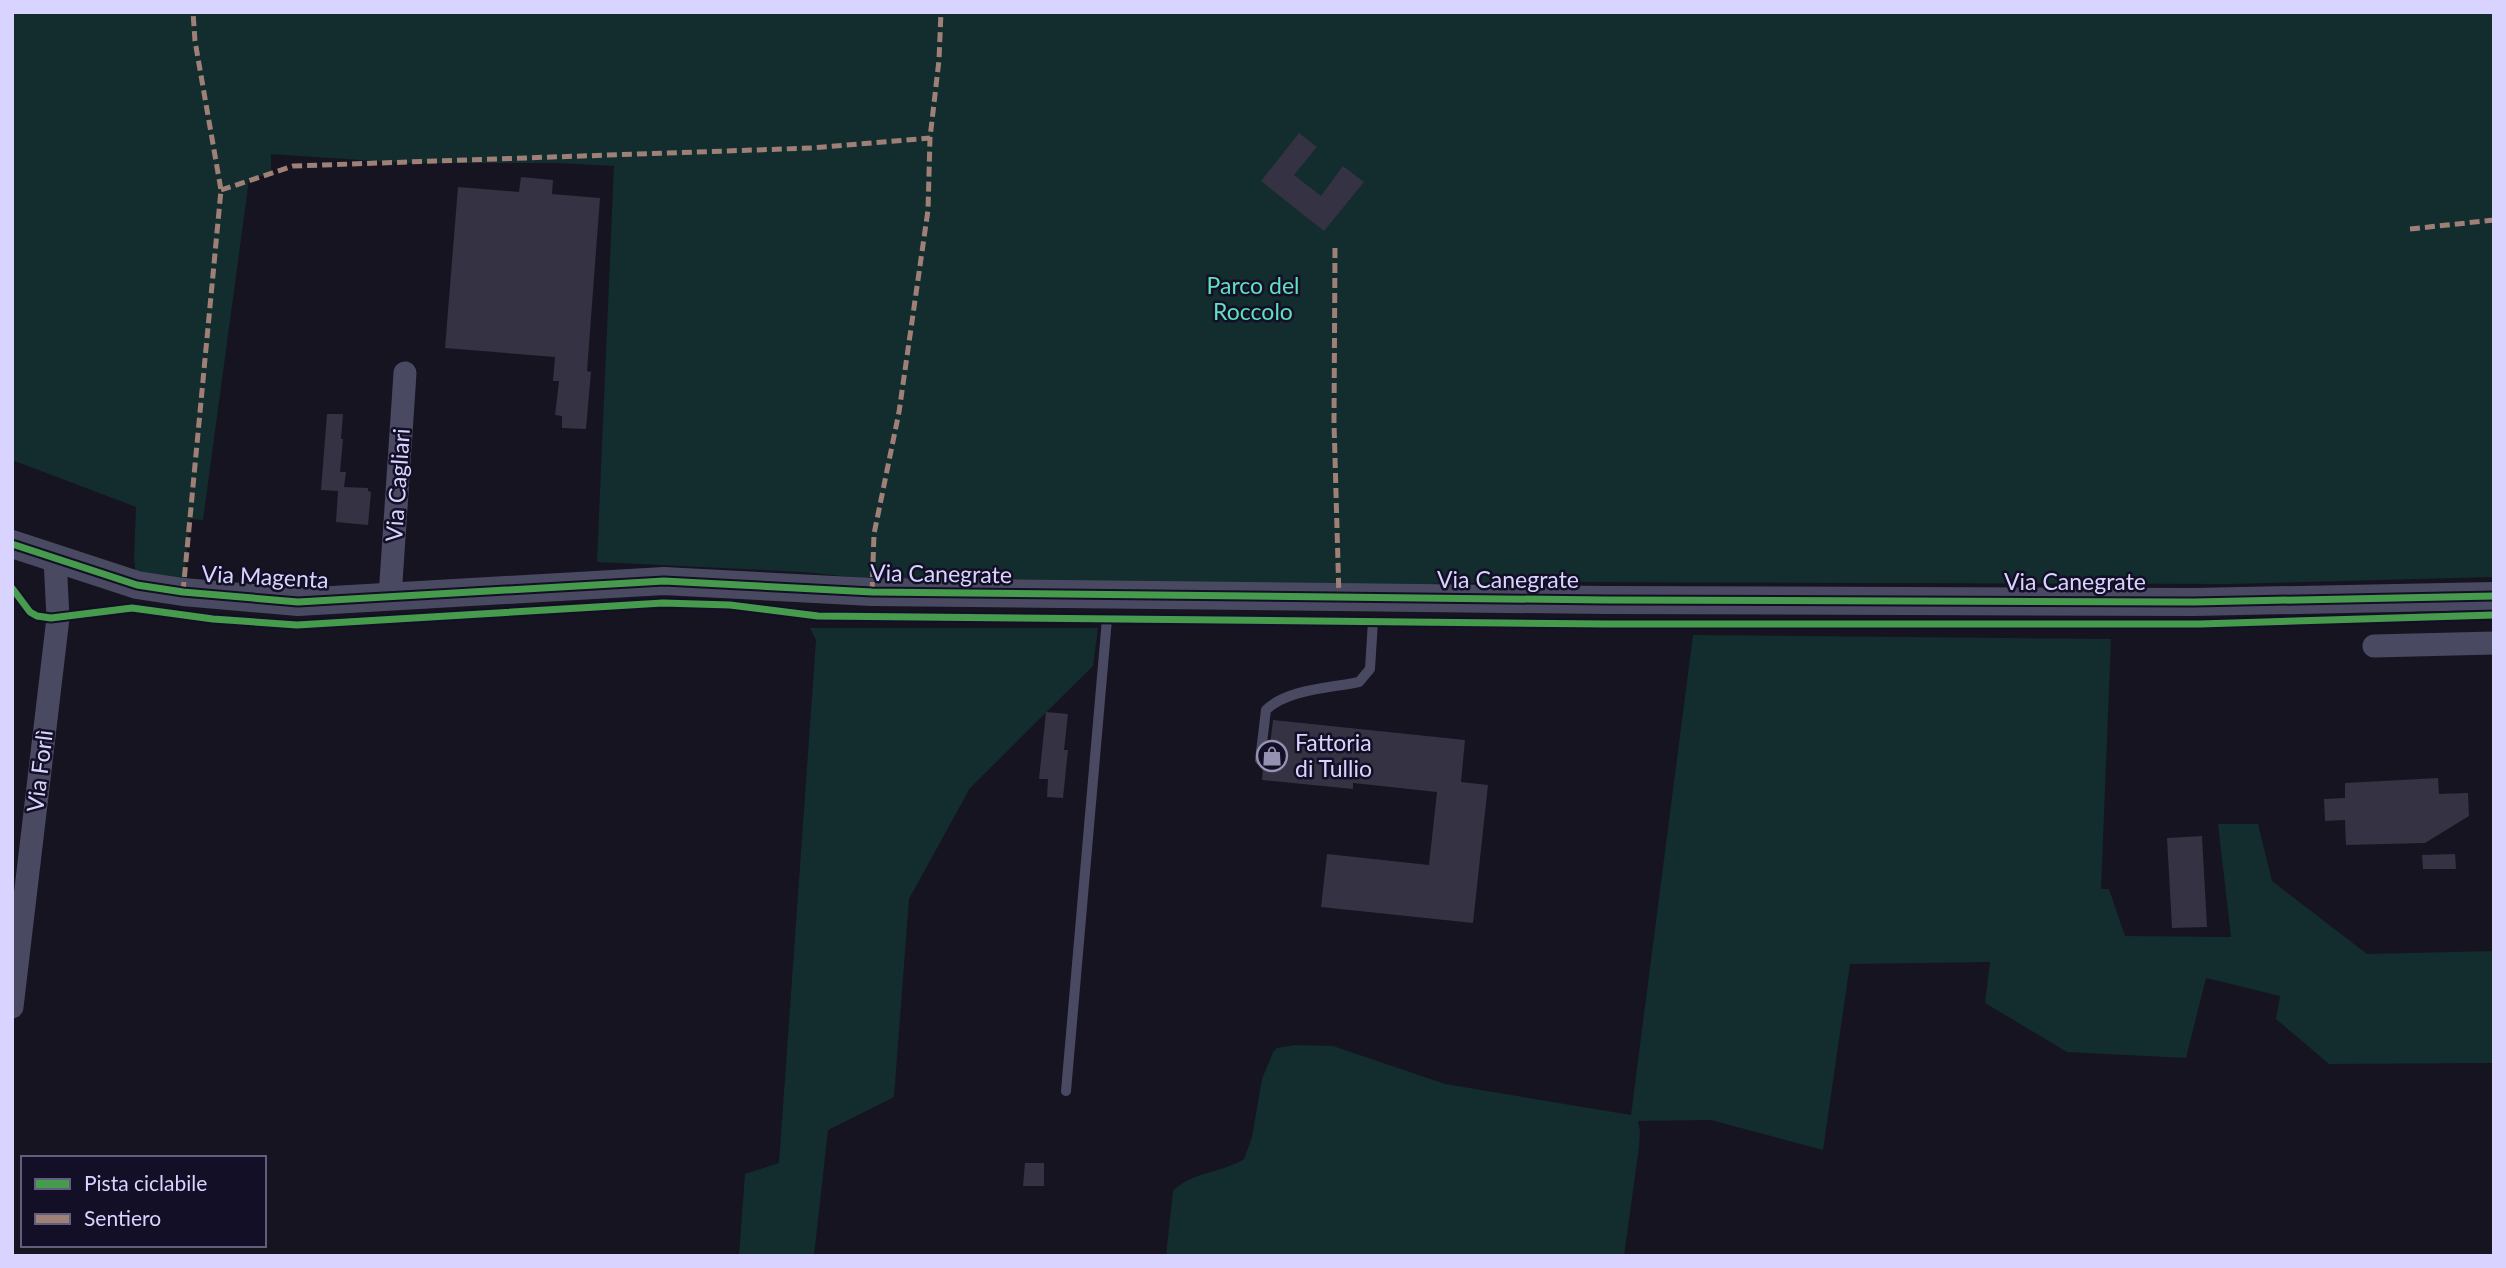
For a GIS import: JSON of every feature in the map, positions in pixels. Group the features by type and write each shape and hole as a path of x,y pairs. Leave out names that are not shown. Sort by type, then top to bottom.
{"street":[{"name":"Via Cagliari","path":"390,597 405,373"},
{"name":"Via Magenta","path":"12,544 137,585 183,592 298,602 522,589"},
{"name":"Via Forlì","path":"12,1007 58,618 67,563"},
{"name":"Via Canegrate","path":"522,589 664,581 872,592 1539,600 2194,602 2494,596"},
{"path":"2374,646 2494,643"}],"lane":[{"path":"1066,1091 1107,619"},
{"path":"1260,760 1266,710 1272,705 1284,696 1359,682 1370,669 1373,621"}],"green space":[{"name":"Parco del Roccolo","path":"12,12 2494,12 2494,577 2230,584 1548,582 1365,585 862,578 803,572 597,562 614,166 558,163 403,163 271,154 271,173 249,180 203,520 190,519 183,592 137,585 134,559 136,507 12,460"},
{"path":"810,628 1098,628 1093,666 970,788 909,899 894,1097 828,1130 814,1256 739,1256 745,1174 779,1163 816,640"},
{"path":"1693,635 2111,639 2101,889 2109,889 2125,936 2231,937 2218,824 2258,824 2272,881 2367,954 2494,951 2494,1063 2329,1064 2276,1019 2280,996 2206,978 2186,1058 2067,1052 1985,1003 1990,962 1850,964 1823,1150 1711,1120 1638,1121 1639,1147 1624,1256 1166,1256 1173,1191 1189,1180 1244,1159 1252,1137 1262,1079 1277,1048 1295,1045 1333,1046 1445,1084 1631,1115"}],"building":[{"path":"1299,133 1317,147 1294,175 1321,196 1343,166 1364,182 1324,231 1261,181"},
{"path":"521,177 553,180 552,194 600,198 587,371 591,372 586,429 562,428 562,416 555,415 559,381 553,381 555,357 445,348 458,187 519,192"},
{"path":"327,414 343,414 340,472 346,472 344,487 368,488 371,492 368,525 336,522 338,491 321,490"},
{"path":"1046,712 1068,714 1064,750 1068,750 1063,798 1047,797 1048,779 1039,779"},
{"path":"1273,720 1465,740 1461,782 1488,785 1473,923 1321,907 1327,854 1429,865 1437,792 1353,783 1353,789 1262,780 1263,767 1268,761"},
{"path":"2438,778 2439,794 2468,793 2469,816 2425,843 2346,845 2345,820 2325,821 2324,799 2345,798 2345,783"},
{"path":"2202,836 2207,927 2172,928 2167,838"},
{"path":"2455,854 2456,869 2423,869 2422,855"},
{"path":"1025,1163 1044,1163 1044,1186 1023,1186"}],"marked path":[{"path":"183,592 221,190 195,41 193,12"},
{"path":"872,592 874,534 899,412 928,210 930,138 939,60 941,12"},
{"path":"221,190 293,166 812,148 930,138"},
{"path":"2410,229 2494,220"},
{"path":"1335,248 1334,423 1339,598"}],"cycle path":[{"path":"12,544 137,585 183,592 298,602 664,581 872,592 1606,600 2194,602 2494,596"},
{"path":"12,588 30,612 51,618 132,608 213,619 297,625 663,603 730,605 818,616 1606,624 2200,624 2494,615"}],"place":[{"name":"Fattoria di Tullio","path":"1272,756"}]}
